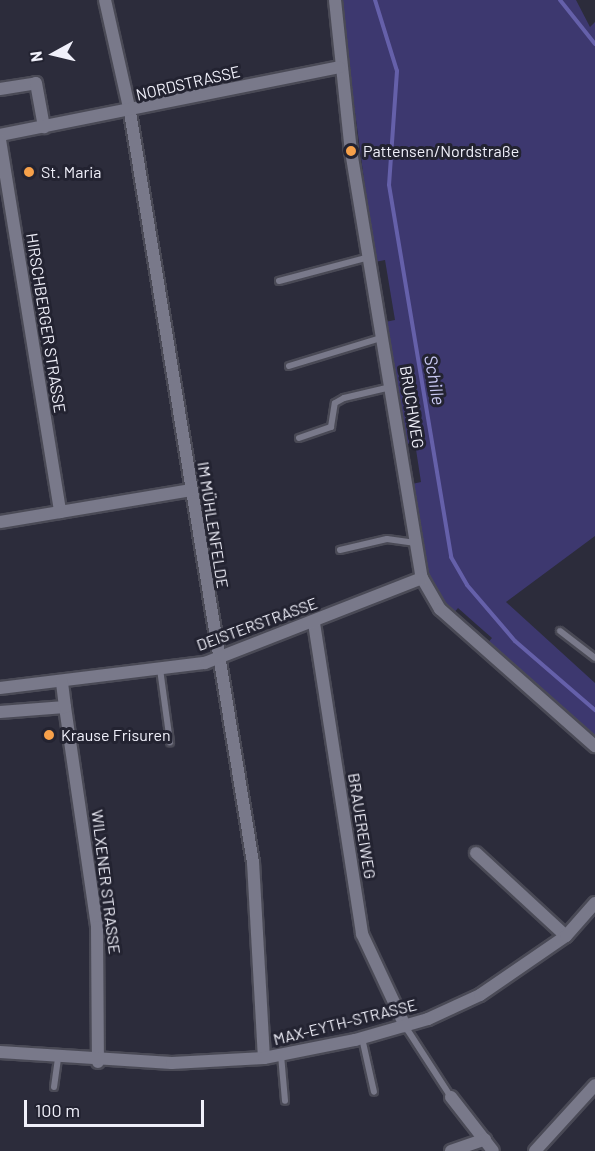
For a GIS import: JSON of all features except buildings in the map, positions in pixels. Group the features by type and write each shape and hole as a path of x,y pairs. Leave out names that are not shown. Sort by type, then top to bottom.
{"street":[{"name":"IM MÜHLENFELDE","path":"105,0 130,112 258,908 264,1058"},
{"name":"BRUCHWEG","path":"336,0 339,67 422,578 440,609 595,746"},
{"name":"NORDSTRASSE","path":"0,135 130,112 339,67"},
{"path":"0,89 36,83 44,127"},
{"name":"HIRSCHBERGER STRASSE","path":"0,140 60,512"},
{"path":"0,522 191,490"},
{"name":"DEISTERSTRASSE","path":"0,688 160,669 217,657 314,623 422,578"},
{"name":"BRAUEREIWEG","path":"314,623 362,934 405,1026"},
{"name":"WILXENER STRASSE","path":"62,682 97,927 99,1062"},
{"path":"0,712 65,707"},
{"path":"476,853 566,936"},
{"name":"MAX-EYTH-STRASSE","path":"0,1052 99,1062 264,1058 362,1038 405,1026 480,996 566,936 595,903"},
{"path":"535,1151 595,1085"},
{"path":"451,1097 493,1151"},
{"path":"451,1151 485,1139"}],"lane":[{"path":"279,280 370,257"},
{"path":"289,366 384,337"},
{"path":"299,438 331,428 335,403 344,398 392,387"},
{"path":"340,550 387,538 416,543"},
{"path":"560,631 595,658"},
{"path":"160,669 170,742"},
{"path":"405,1026 451,1097"},
{"path":"362,1038 374,1092"},
{"path":"281,1055 285,1101"},
{"path":"54,1087 58,1059"}],"shaded area":[{"path":"340,0 576,0 590,27 595,22 595,536 506,602 595,683 595,741 486,645 492,638 458,608 452,615 431,585 412,484 421,482 415,443 406,444 385,322 395,320 385,260 375,262"}],"waterway":[{"name":"Schille","path":"375,0 397,71 389,185 451,557 467,585 515,641 595,710"},
{"path":"560,0 595,44"}],"place":[{"name":"Pattensen/Nordstraße","path":"351,151"},
{"name":"St. Maria","path":"29,172"},
{"name":"Krause Frisuren","path":"49,735"}]}
